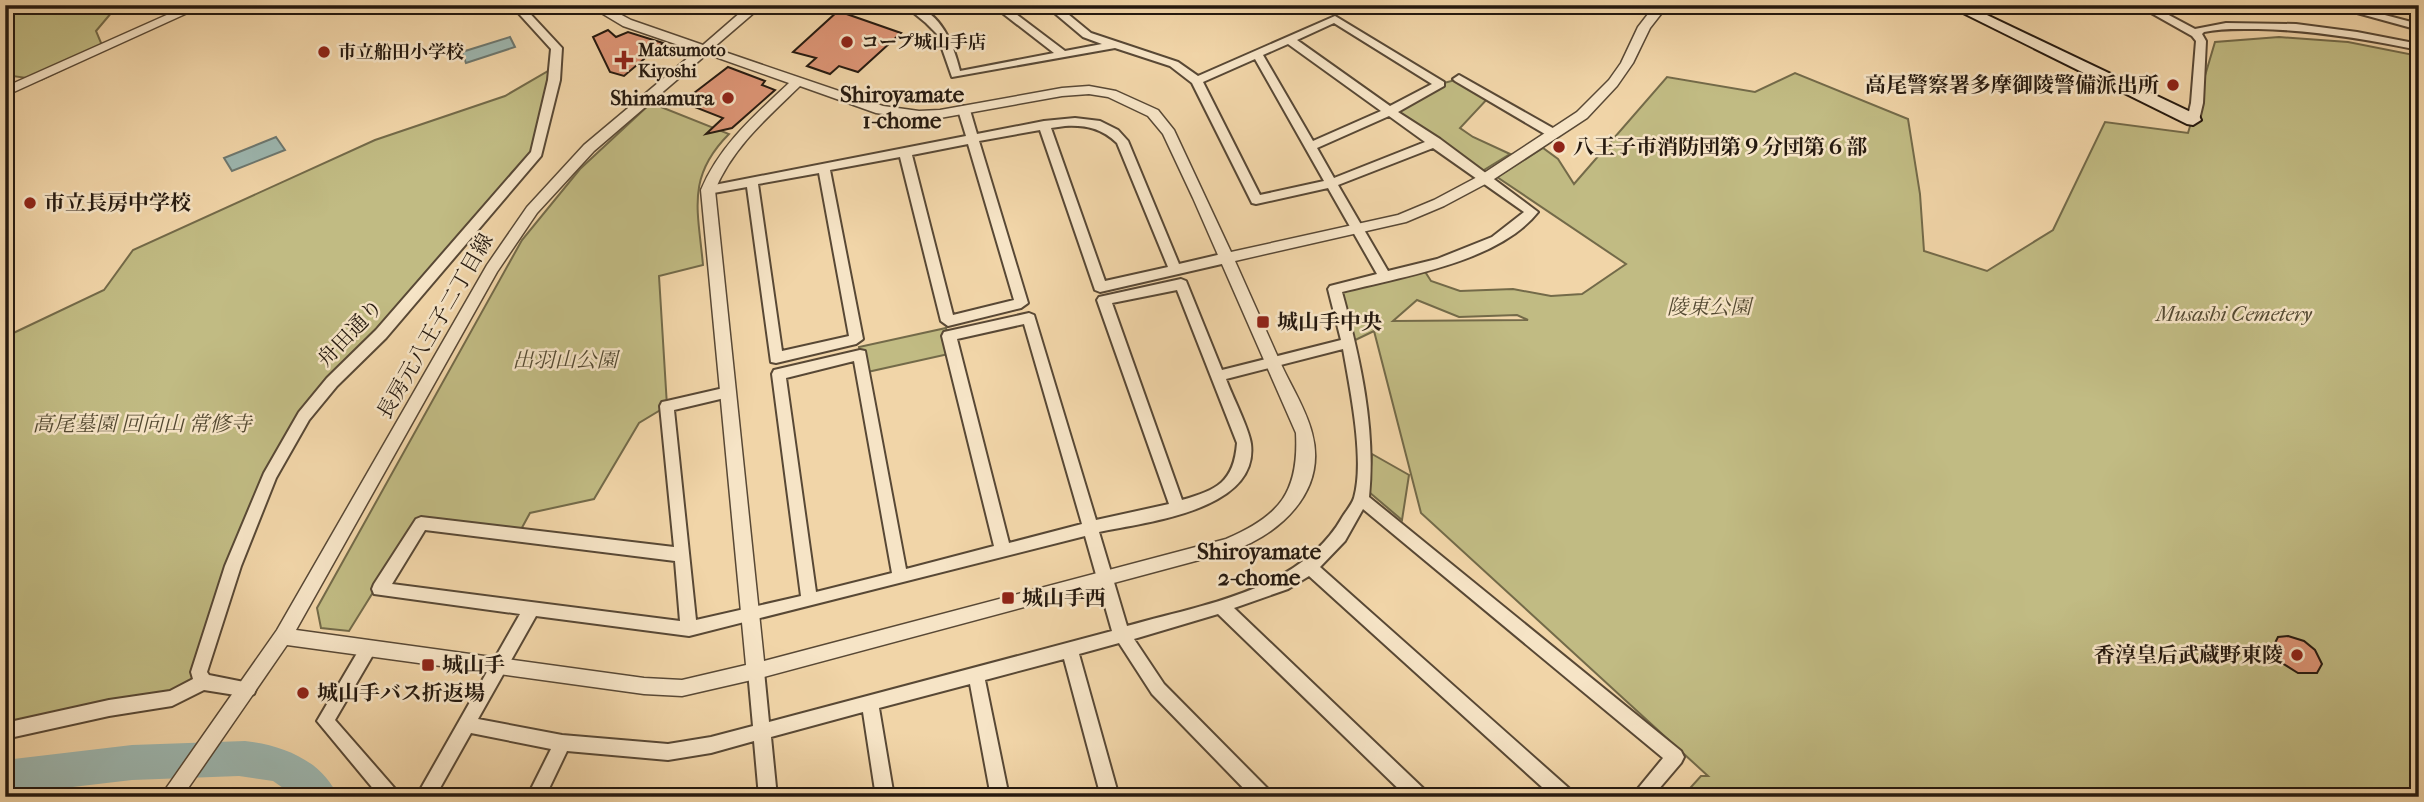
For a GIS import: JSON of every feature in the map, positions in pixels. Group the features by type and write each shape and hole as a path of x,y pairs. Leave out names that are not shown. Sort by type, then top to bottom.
{"main road":[{"path":"1954,5 1976,10 2193,120"}],"street":[{"path":"5,92 200,5"},
{"name":"舟田通り","path":"203,682 199,672 233,566 264,488 304,416 332,382 382,334 487,208 537,153 554,80 557,48 516,5"},
{"path":"283,636 662,688 707,684 1229,545 1256,534 1297,497 1307,455 1304,433 1274,361 1169,133 1158,118 1143,106 1111,94 1089,90 1062,92 919,116 902,114 881,110 627,23 594,5"},
{"name":"長房元八王子二丁目線","path":"175,790 283,636 492,268 532,210 589,148 757,5"},
{"path":"909,5 931,20 944,34 956,75 1114,44"},
{"path":"997,5 1062,54"},
{"path":"1050,5 1087,35 1174,64 1197,81 1256,200 1333,183 1436,142"},
{"path":"1044,125 1100,287 1401,219 1439,203 1486,178 1582,115 1613,83 1627,63 1644,27 1662,5"},
{"path":"2142,5 2196,34 2201,41 2197,103 2193,120"},
{"path":"2333,5 2419,27"},
{"path":"1197,81 1335,19 1440,84 1390,111 1312,146"},
{"path":"2196,34 2200,30 2214,27 2306,27 2355,33 2419,47"},
{"path":"466,724 562,743 668,752 711,746 761,730 1070,650 1221,606 1282,584 1310,567 1340,536 1361,499 1364,473 1362,422 1349,343 1335,289 1440,263 1496,240 1532,212 1289,40"},
{"path":"1257,54 1360,229 1385,277"},
{"path":"1459,79 1554,134"},
{"path":"768,797 708,190 715,171 731,146 798,81"},
{"path":"905,152 948,321 1021,303 964,110"},
{"path":"708,190 1044,125 1079,121 1101,125 1115,132 1122,141 1175,269"},
{"path":"752,181 776,358 856,340 824,167"},
{"path":"682,555 421,523 380,589 689,629 1205,499 1223,490 1238,476 1244,459 1244,443 1181,284 1104,300 1177,506"},
{"path":"1003,551 948,336 1028,318 1092,528 1121,634 1158,689 1264,797"},
{"path":"1217,376 1349,343"},
{"path":"809,600 779,374 860,355 900,577"},
{"path":"689,629 667,406 728,393"},
{"path":"1361,499 1675,757 1640,797"},
{"path":"1310,567 1566,797"},
{"path":"1221,606 1420,797"},
{"path":"425,797 531,610"},
{"path":"369,648 325,721 391,797"},
{"path":"1070,650 1110,797"},
{"path":"976,674 1000,797"},
{"path":"5,731 109,708 172,698 203,682 248,689"},
{"path":"870,702 885,797"},
{"path":"536,797 562,743"}],"green space":[{"path":"118,5 96,31 104,50 41,80 5,75 5,7"},
{"path":"2279,37 2348,42 2419,56 2419,797 1682,797 1701,776 1708,776 1421,513 1374,331 1349,343 1335,289 1422,267 1431,281 1460,291 1513,289 1551,296 1582,294 1626,264 1497,177 1543,148 1558,159 1574,184 1667,77 1755,92 1795,73 1908,119 1920,194 1924,251 1987,271 2053,230 2105,122 2188,133 2215,42","holes":["1417,300 1459,317 1517,315 1528,320 1393,321"]},
{"name":"高尾墓園 回向山 常修寺","path":"555,67 537,153 332,382 269,477 190,688 5,726 5,337 104,290 133,250 375,140 505,96"},
{"path":"1459,79 1490,96 1460,128 1510,154 1479,173 1390,111 1440,84"},
{"name":"出羽山公園","path":"651,103 729,134 706,165 698,195 703,265 659,276 667,406 639,423 594,499 530,513 518,535 421,523 380,589 372,594 349,631 321,628 317,608 522,240 580,169"},
{"path":"946,328 953,353 863,373 859,347"},
{"path":"1372,454 1409,475 1402,520 1369,492"}],"water":[{"path":"510,37 515,47 466,63 462,52"},
{"path":"276,137 285,150 232,171 224,158"}],"building":[{"name":"コープ城山手店","path":"838,11 901,33 858,72 839,66 830,74 807,66 816,58 793,52"},
{"name":"Matsumoto Kiyoshi","path":"608,30 616,37 628,32 663,43 624,76 610,72 593,37"},
{"name":"Shimamura","path":"728,67 765,81 762,85 775,90 732,128 706,134 723,118 687,104 690,96"},
{"name":"香淳皇后武蔵野東陵","path":"2288,636 2304,641 2315,650 2322,664 2317,673 2298,673 2282,663 2273,647 2278,637"}],"waterway":[{"path":"5,778 132,762 245,759 266,762 293,772 308,783 320,797"}],"place":[{"name":"コープ城山手店","path":"847,42"},
{"name":"市立船田小学校","path":"324,52"},
{"name":"Matsumoto Kiyoshi","path":"624,60"},
{"name":"高尾警察署多摩御陵警備派出所","path":"2173,85"},
{"name":"Shimamura","path":"728,98"},
{"name":"八王子市消防団第９分団第６部","path":"1559,147"},
{"name":"市立長房中学校","path":"30,203"},
{"name":"城山手中央","path":"1263,322"},
{"name":"城山手西","path":"1008,598"},
{"name":"香淳皇后武蔵野東陵","path":"2297,655"},
{"name":"城山手","path":"428,665"},
{"name":"城山手バス折返場","path":"303,693"}],"district":[{"name":"Shiroyamate 1-chome","path":"902,107"},
{"name":"Shiroyamate 2-chome","path":"1259,564"}],"park label":[{"name":"陵東公園","path":"1709,307"},
{"name":"Musashi Cemetery","path":"2234,314"}]}
